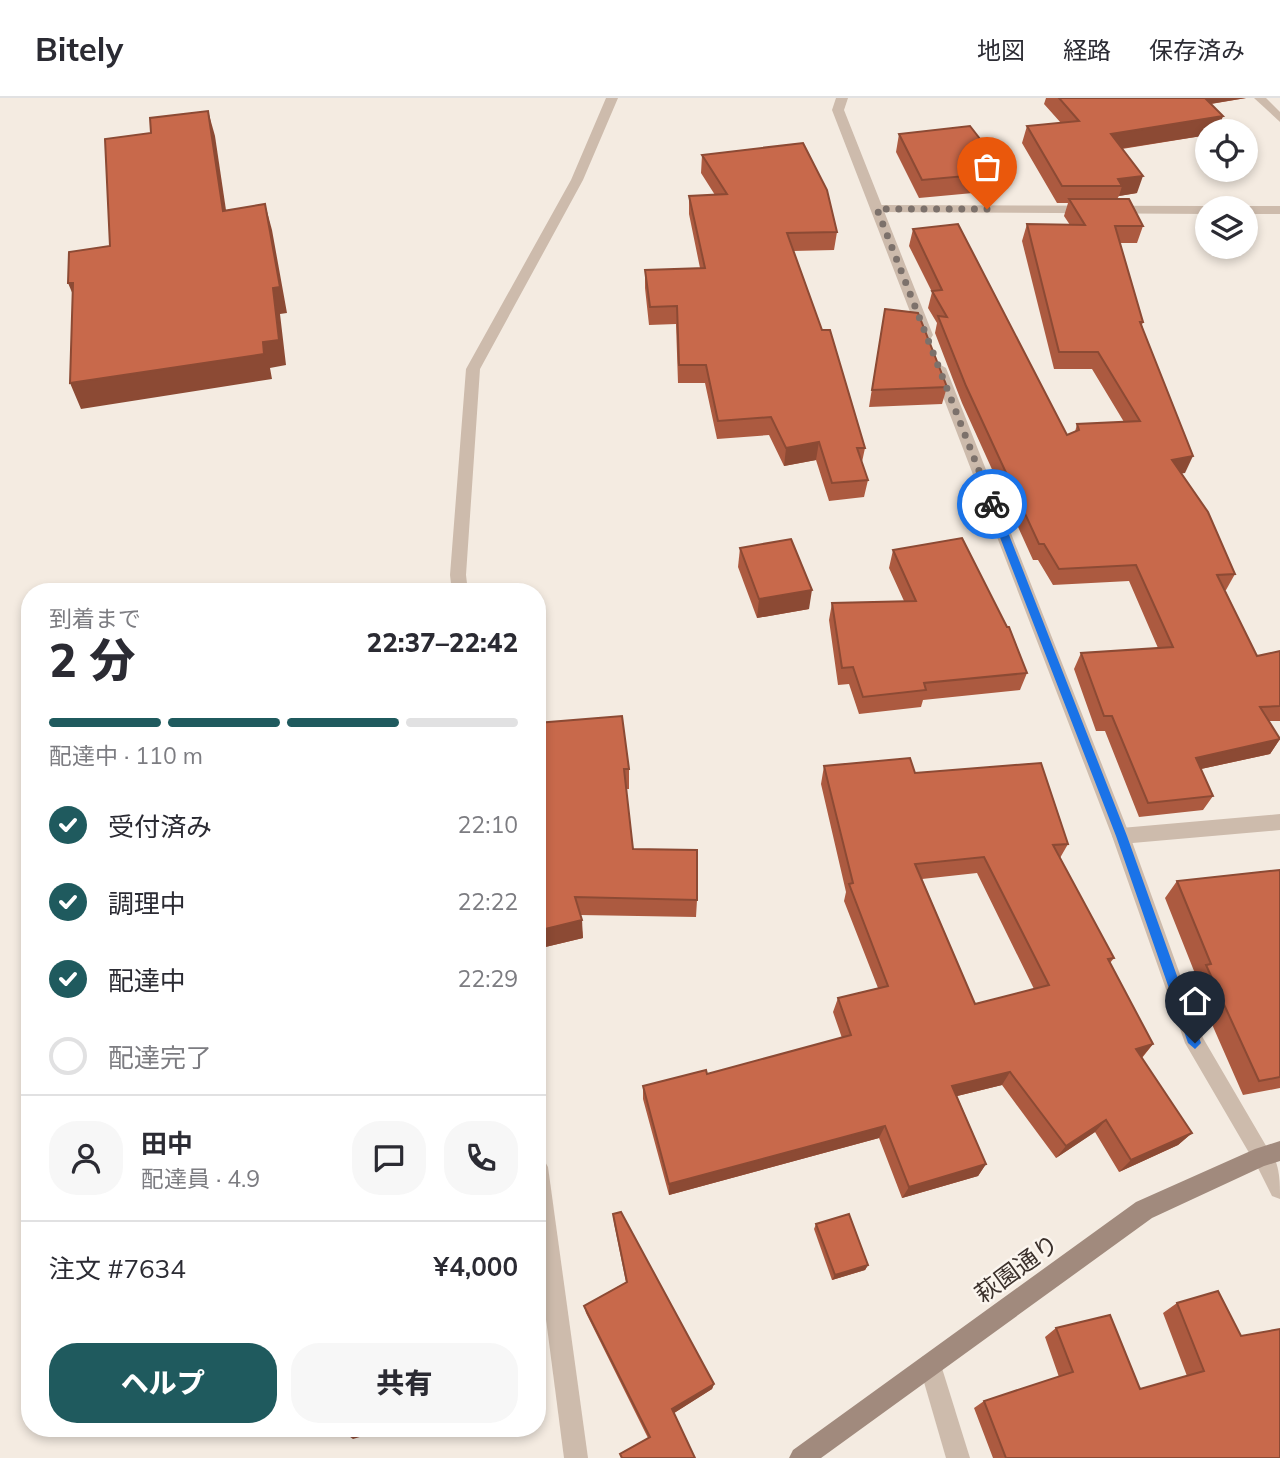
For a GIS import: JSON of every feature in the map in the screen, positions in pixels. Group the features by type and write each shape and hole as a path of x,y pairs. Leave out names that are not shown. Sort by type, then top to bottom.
{"street":[{"path":"459,583 473,369 577,180 612,98"},
{"path":"842,98 838,110 1121,836 1195,1043 1271,1154 1280,1188"},
{"path":"1260,98 1280,119"},
{"path":"877,209 1195,210"},
{"path":"1258,210 1280,210"},
{"path":"1121,836 1280,822"},
{"name":"萩園通り","path":"801,1458 1144,1210 1271,1154"},
{"path":"546,1234 576,1458"},
{"path":"930,1365 958,1458"}],"building":[{"path":"1059,98 1205,98 1223,116 1111,134 1143,176 1118,179 1122,186 1062,186 1027,126 1079,121"},
{"path":"208,111 223,211 265,204 280,287 273,288 279,340 263,342 264,354 70,383 73,283 68,283 69,252 110,246 105,139 151,133 150,118"},
{"path":"970,126 994,157 969,161 977,175 922,180 899,134"},
{"path":"803,143 827,190 837,232 787,233 822,330 830,330 865,448 857,448 868,480 832,483 819,442 786,448 771,417 718,421 706,365 679,365 677,306 650,307 645,270 705,268 689,196 727,194 702,155"},
{"path":"1069,199 1129,199 1143,226 1115,226 1143,322 1140,322 1193,456 1172,460 1208,512 1235,574 1217,575 1257,656 1280,651 1280,706 1260,707 1280,739 1196,758 1213,796 1148,803 1112,716 1104,716 1081,653 1173,647 1136,565 1059,569 1044,544 1039,544 966,386 938,316 947,317 932,291 942,290 913,229 958,224 1067,435 1079,430 1077,424 1140,421 1098,352 1059,352 1027,224 1085,225"},
{"path":"885,309 918,313 947,387 872,390"},
{"path":"962,538 1009,627 1027,673 924,683 926,690 863,697 853,667 842,668 832,603 916,601 893,550"},
{"path":"791,539 812,590 759,599 740,548"},
{"path":"622,716 629,769 624,769 633,849 697,850 697,900 575,897 582,920 546,929 546,722"},
{"path":"910,758 915,773 1041,763 1068,844 1053,845 1114,958 1108,959 1153,1044 1136,1049 1192,1133 1131,1160 1106,1120 1066,1146 1010,1072 952,1086 986,1164 909,1187 885,1126 669,1184 643,1086 706,1070 707,1074 851,1035 838,998 888,986 849,884 853,883 824,766","holes":["984,857 1049,985 975,1004 915,864"]},
{"path":"1280,870 1280,1077 1259,1081 1206,965 1211,964 1177,881"},
{"path":"621,1212 714,1384 672,1409 695,1458 622,1458 620,1454 650,1437 584,1306 627,1282 613,1214"},
{"path":"849,1214 868,1265 835,1275 816,1224"},
{"path":"1218,1291 1241,1336 1280,1329 1280,1458 1006,1458 984,1401 1073,1372 1056,1328 1110,1315 1140,1389 1204,1371 1177,1303"}],"way so far":[{"path":"987,209 877,209 992,504"}],"route":[{"path":"992,504 1121,836 1195,1043"}]}
